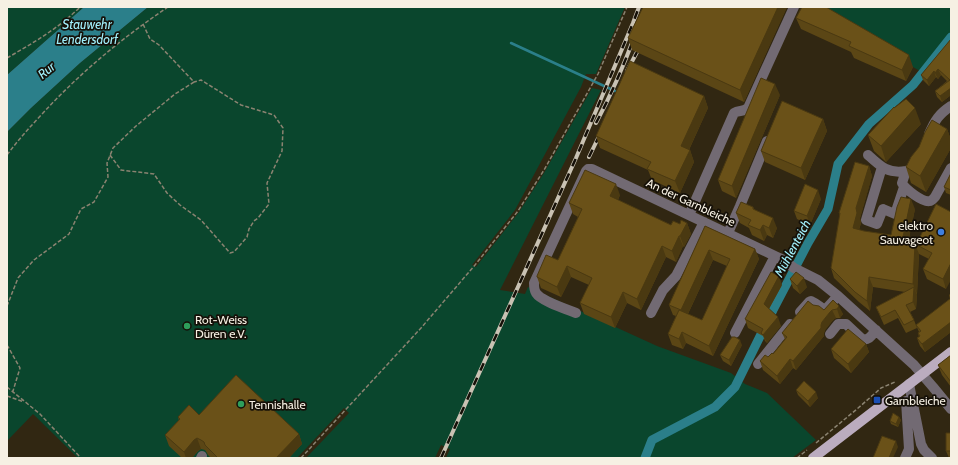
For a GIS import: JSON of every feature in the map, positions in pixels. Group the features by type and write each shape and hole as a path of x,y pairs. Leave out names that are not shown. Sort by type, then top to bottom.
{"main road":[{"path":"813,458 951,352"}],"street":[{"path":"689,215 734,113 748,108 794,7"},
{"path":"927,140 935,120 940,114 951,106"},
{"path":"728,233 770,135"},
{"path":"868,155 882,167 892,172 899,172 912,169 919,161 922,153"},
{"path":"882,167 866,220 877,224 883,209 895,214 904,187 902,184 906,171"},
{"path":"904,187 925,201 929,202 935,197 951,168"},
{"name":"An der Garnbleiche","path":"576,313 539,296 535,292 534,283 586,171 588,169 592,169 780,258 800,272 818,280 838,296 914,365 951,410"},
{"path":"651,314 663,290 676,276 704,222"},
{"path":"735,333 780,258"},
{"path":"758,364 810,301 824,309 838,296"},
{"path":"830,334 838,324 846,324 865,340 869,338 876,330"},
{"path":"909,384 921,444 924,450 932,458"},
{"path":"906,401 907,454 924,458"}],"path":[{"path":"7,58 50,32 80,7"},
{"path":"7,155 16,142 55,100 98,60 143,24 168,7"},
{"path":"301,458 421,328 475,265 518,211 544,170 598,74 627,7"},
{"path":"143,24 150,39 159,45 194,82"},
{"path":"7,306 18,278 34,260 69,234 82,209 94,202 108,177 107,163 110,155 113,148 136,126 175,94 194,82 201,80 241,105 274,115 283,128 282,151 267,183 269,204 251,225 248,237 234,252 230,253 202,220 180,205 167,193 154,174 121,170 110,155"},
{"path":"7,345 20,368 12,392"},
{"path":"797,458 881,388 896,382"},
{"path":"7,387 40,414 81,458"},
{"path":"7,396 27,403"}],"green space":[{"path":"7,7 84,7 7,75"},
{"path":"148,7 625,7 596,74 586,74 581,87 515,210 472,265 476,267 519,212 544,173 592,88 601,90 500,290 525,294 528,287 657,346 731,373 745,384 767,393 816,440 792,458 446,458 450,449 441,445 435,458 306,458 349,413 344,408 297,458 78,458 33,414 7,441 7,132 80,63"},
{"path":"810,7 951,7 951,42 925,74"}],"water":[{"name":"Stauwehr Lendersdorf","path":"84,7 148,7 80,63 7,132 7,75"}],"building":[{"path":"643,7 778,7 740,90 628,38"},
{"path":"802,7 826,7 909,55 902,70 849,46 851,42 796,18"},
{"path":"951,39 951,88 940,96 935,91 950,80 938,69 935,73 934,71 927,80 921,75"},
{"path":"630,61 704,96 681,146 690,150 675,181 647,169 651,162 596,136"},
{"path":"761,78 775,84 732,186 718,180"},
{"path":"906,99 915,108 881,146 868,135 894,107"},
{"path":"782,101 823,119 801,168 761,151"},
{"path":"932,120 947,129 920,176 906,167 911,157 919,147"},
{"path":"855,162 869,166 856,208 857,213 853,228 891,235 897,207 901,197 911,199 903,237 919,239 936,204 951,212 951,263 943,279 923,269 932,253 915,244 913,284 869,277 867,301 855,292 831,268 839,213"},
{"path":"585,170 616,184 610,196 671,225 673,221 680,224 681,220 687,223 672,251 662,246 637,299 623,292 611,317 580,303 592,278 567,266 557,287 537,277 546,255 558,260 582,209 569,203"},
{"path":"951,173 951,190 944,187"},
{"path":"805,184 818,190 807,216 794,211"},
{"path":"741,202 773,218 769,228 763,225 760,230 748,225 751,220 736,213"},
{"path":"705,226 755,249 709,346 682,332 679,339 668,334 679,310 702,320 730,259 709,250 681,310 669,305"},
{"path":"771,272 779,276 764,304 778,317 763,335 761,333 763,329 745,319"},
{"path":"796,272 804,278 797,286 790,279"},
{"path":"914,287 913,302 906,305 914,320 904,325 895,310 881,317 876,307"},
{"path":"951,298 951,322 922,344 917,338 920,336 918,333 921,331 916,325"},
{"path":"833,300 839,306 837,309 830,312 822,322 821,328 793,361 790,359 777,376 760,361 765,355 768,357 772,353 773,354 787,337 782,333 808,301 824,310"},
{"path":"848,329 866,344 848,364 831,349"},
{"path":"732,337 740,340 729,360 720,355"},
{"path":"951,355 951,382 938,365"},
{"path":"236,375 299,434 276,458 218,458 205,445 204,442 197,438 184,452 165,435 180,419 178,417 189,405 199,415"},
{"path":"804,381 816,392 808,401 796,390"},
{"path":"893,413 899,417 896,424 890,421"},
{"path":"946,433 951,433 951,451 946,451"},
{"path":"882,436 896,441 889,458 873,458"}],"waterway":[{"name":"Mühlenteich","path":"645,458 652,440 715,407 735,387 808,243 828,209 838,164 869,124 913,85 951,37"},
{"path":"511,43 615,91"}],"railway":[{"path":"441,458 576,158 639,7"},
{"path":"596,123 617,80 635,35"},
{"path":"627,71 637,52"},
{"path":"589,157 602,130"}],"place":[{"name":"elektro Sauvageot","path":"941,232"},
{"name":"Rot-Weiss Düren e.V.","path":"187,326"},
{"name":"Garnbleiche","path":"877,400"},
{"name":"Tennishalle","path":"241,404"}],"water label":[{"name":"Rur","path":"46,70"}]}
